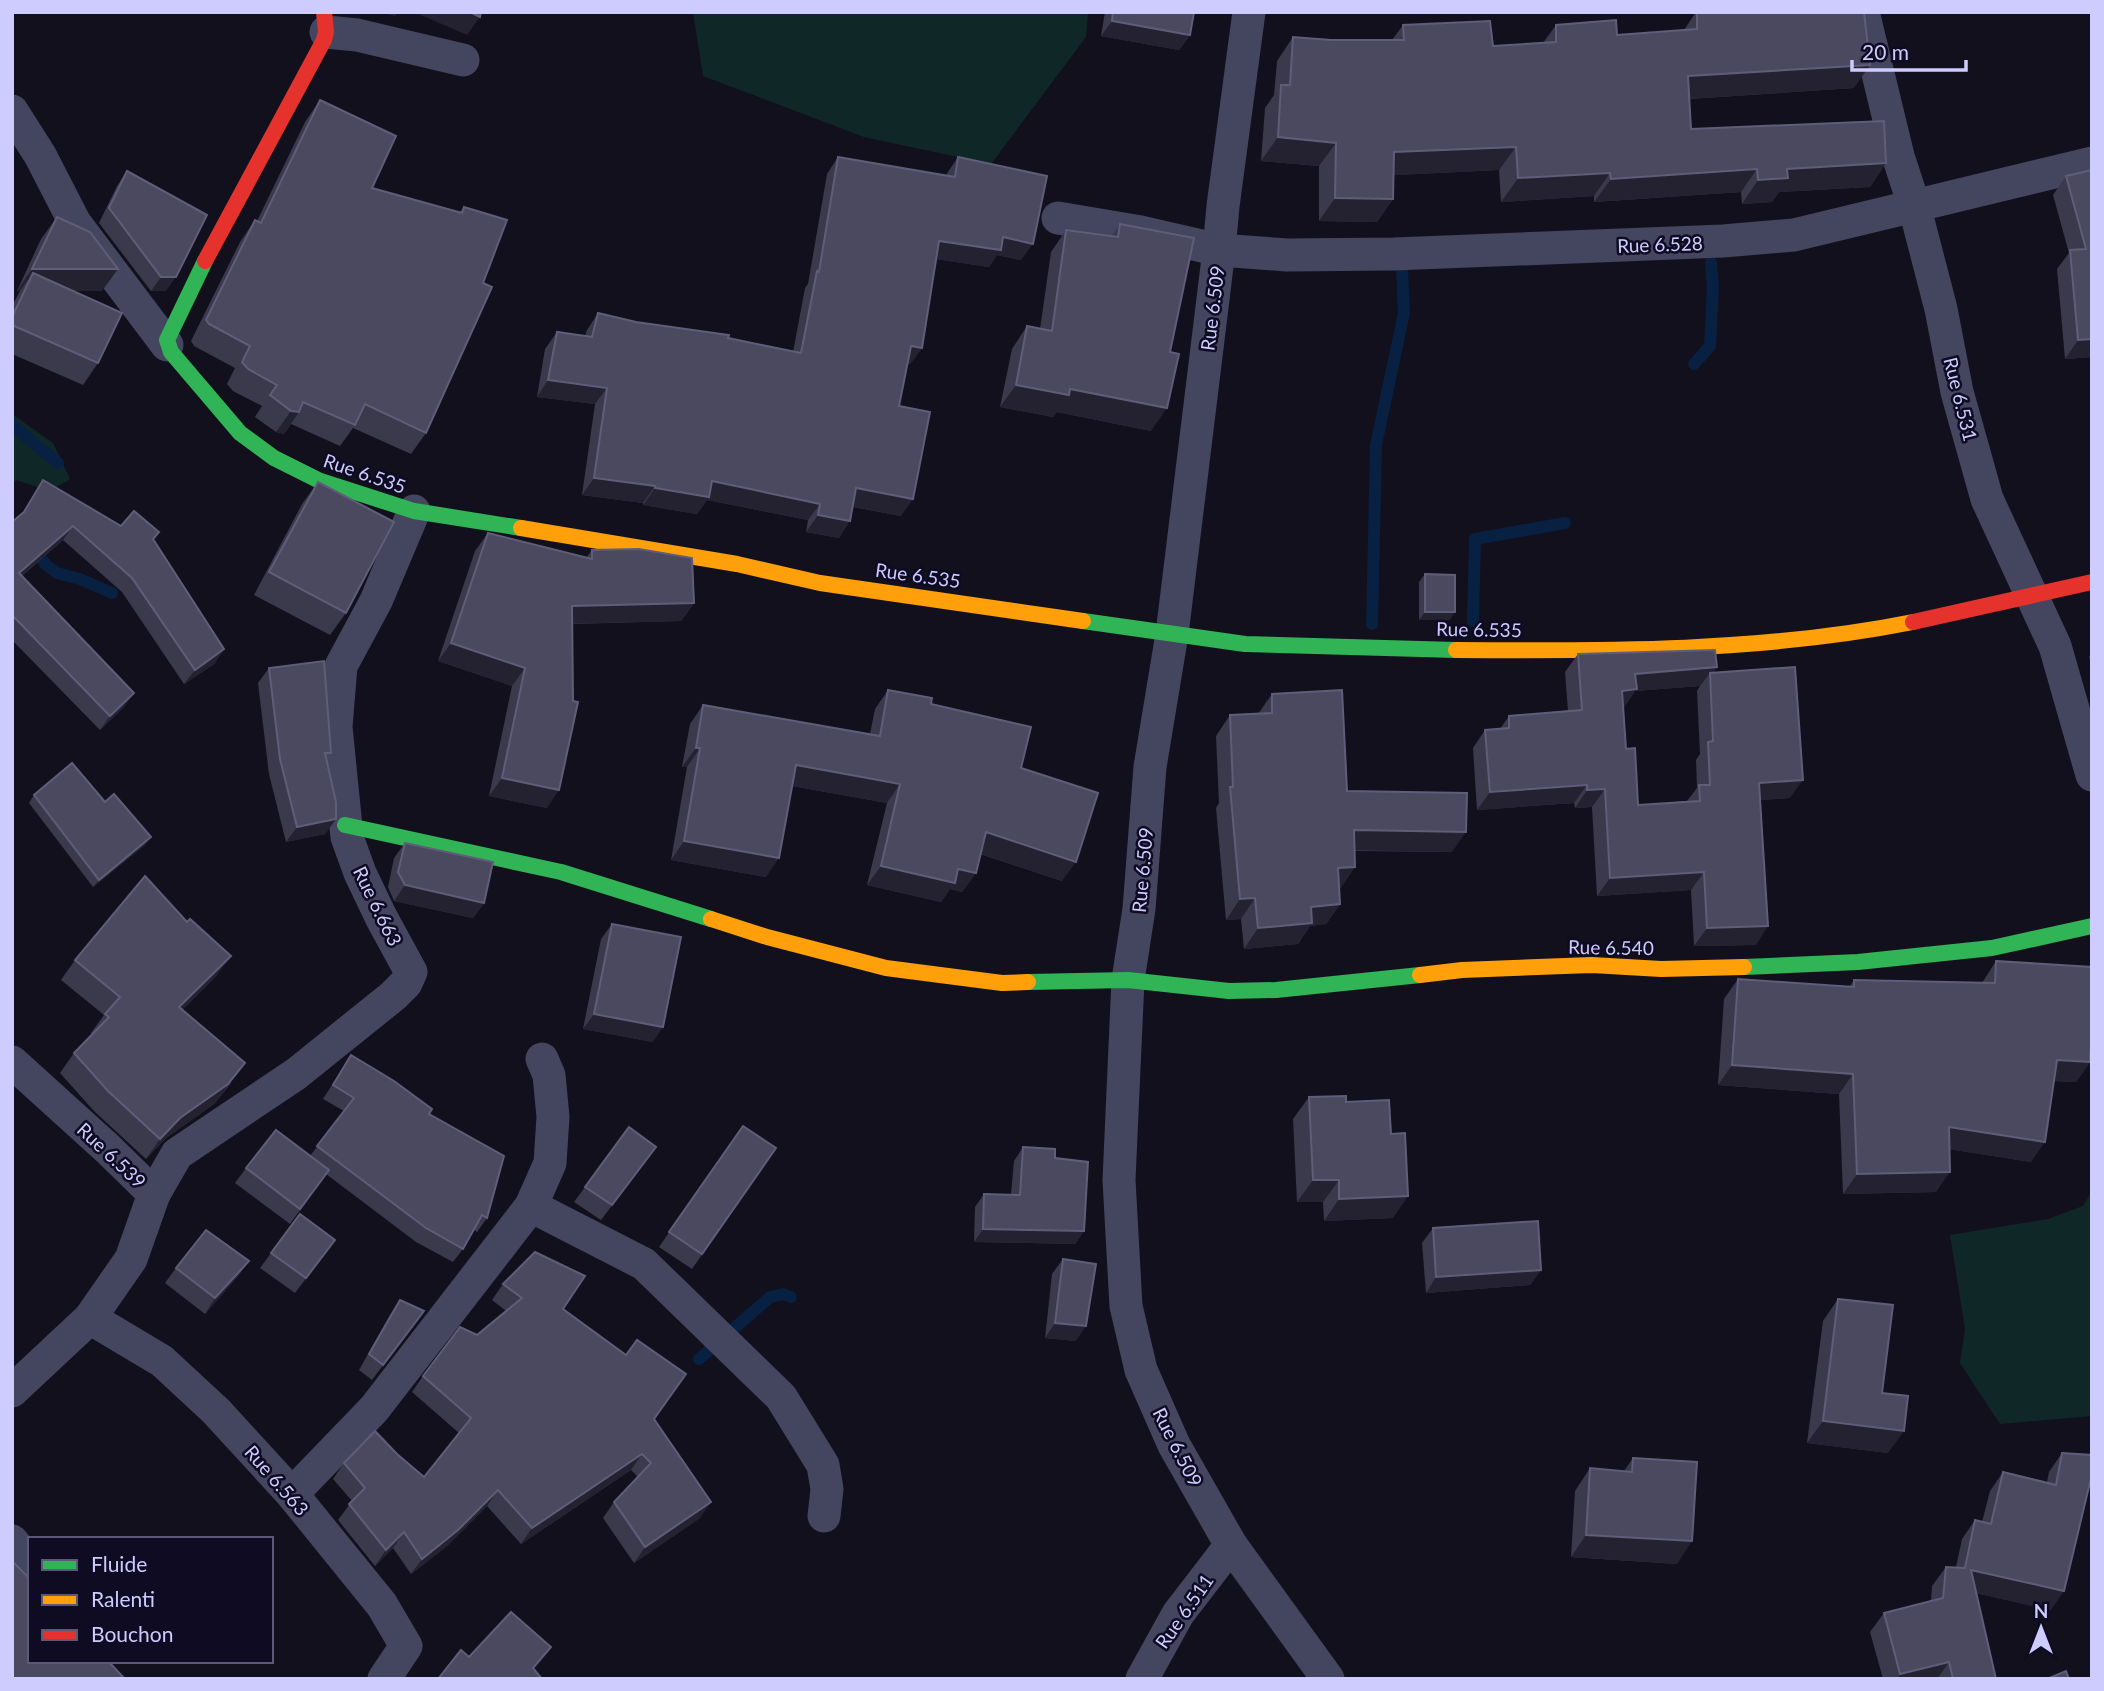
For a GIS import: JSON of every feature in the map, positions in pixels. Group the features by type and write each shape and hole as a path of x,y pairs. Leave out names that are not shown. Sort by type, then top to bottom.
{"street":[{"name":"Rue 6.509","path":"1249,12 1172,634 1150,767 1139,909 1128,981 1119,1180 1126,1307 1141,1370 1174,1445 1231,1545 1328,1679"},
{"name":"Rue 6.531","path":"1863,12 1898,156 1914,205 1941,309 1957,391 1987,499 2055,646 2092,775"},
{"path":"167,345 204,262 264,145 324,40 325,22 357,35 463,60"},
{"path":"12,111 40,155 75,223 167,345"},
{"name":"Rue 6.528","path":"1058,218 1142,232 1219,250 1287,255 1394,254 1723,242 1794,234 2092,163"},
{"name":"Rue 6.535","path":"167,345 240,433 274,458 318,480 414,511 737,564 820,583 1245,644 1566,651 1782,641 1839,635 2092,582"},
{"name":"Rue 6.663","path":"154,1194 177,1154 296,1074 405,983 410,968 381,917 360,873 347,837 337,727 341,666 376,601 414,511"},
{"name":"Rue 6.540","path":"345,825 561,872 767,937 886,968 1002,983 1128,981 1230,990 1276,990 1462,970 1592,965 1661,969 1741,968 1858,962 1992,948 2092,926"},
{"path":"292,1494 374,1409 531,1206 550,1163 551,1152 553,1117 549,1075 542,1059"},
{"name":"Rue 6.539","path":"12,1062 154,1194 131,1259 90,1318 12,1391"},
{"path":"531,1206 644,1264 781,1397 823,1465 827,1489 824,1516"},
{"name":"Rue 6.563","path":"90,1318 162,1361 216,1411 292,1494 382,1605 406,1646 384,1679"},
{"path":"12,1541 28,1561"},
{"name":"Rue 6.511","path":"1142,1679 1178,1614 1231,1545"}],"green space":[{"path":"693,12 1088,12 1086,37 991,164 864,137 703,76"},
{"path":"12,414 53,443 70,479 50,491 16,480 12,484"},
{"path":"2092,1191 2092,1416 2000,1424 1960,1363 1965,1329 1950,1235 2048,1219 2083,1206"}],"building":[{"path":"1113,12 1194,12 1190,35 1112,21"},
{"path":"1697,12 1864,12 1870,65 1688,76 1691,129 1884,121 1886,163 1787,169 1788,178 1758,180 1757,169 1611,179 1610,173 1518,178 1516,147 1394,152 1393,199 1335,198 1336,143 1278,137 1281,85 1290,85 1293,37 1404,40 1403,25 1490,21 1493,46 1556,42 1556,25 1616,20 1617,35 1697,29"},
{"path":"320,100 396,136 372,188 462,213 464,207 507,220 483,283 492,287 426,433 365,404 355,425 303,402 299,412 291,411 270,395 277,385 248,369 242,362 250,346 206,320 255,220 261,223"},
{"path":"838,157 955,177 958,157 1047,176 1033,244 1003,237 1001,250 939,241 922,348 911,346 899,406 930,412 913,499 856,488 850,521 818,515 820,504 712,481 709,497 594,478 607,388 548,380 557,332 592,337 598,313 636,322 729,335 728,338 801,353 817,271 819,272"},
{"path":"2092,170 2092,339 2078,340 2070,250 2086,249 2066,176"},
{"path":"127,171 207,215 176,277 161,277 109,208"},
{"path":"57,217 90,232 118,269 32,269"},
{"path":"1120,224 1194,238 1170,352 1179,354 1167,408 1070,389 1069,395 1016,385 1027,326 1052,331 1066,230 1118,237"},
{"path":"33,273 122,313 98,363 12,325 12,317"},
{"path":"43,480 121,526 134,511 159,532 153,539 224,649 195,670 132,578 73,526 19,573 134,693 110,716 12,615 12,522 24,512"},
{"path":"318,482 394,522 346,613 269,572"},
{"path":"488,533 592,559 592,550 639,549 692,558 694,603 572,606 573,701 578,702 559,790 502,778 525,668 451,643"},
{"path":"1425,574 1455,575 1455,612 1425,612"},
{"path":"1715,650 1717,667 1635,674 1637,689 1622,691 1626,749 1635,748 1638,805 1700,801 1699,785 1710,785 1708,742 1713,741 1710,673 1795,667 1803,780 1759,783 1768,926 1707,928 1704,872 1610,878 1605,789 1587,790 1587,785 1490,792 1485,730 1509,728 1509,716 1582,710 1578,654"},
{"path":"324,661 331,753 325,753 336,802 336,819 297,827 280,759 269,668"},
{"path":"888,690 932,698 931,704 1031,727 1021,768 1098,793 1076,862 986,832 976,873 958,869 955,883 881,866 900,784 796,765 779,858 684,841 700,748 696,748 703,705 880,736"},
{"path":"1342,690 1347,791 1467,793 1466,832 1354,830 1355,867 1338,868 1340,904 1311,907 1312,923 1258,928 1255,898 1240,899 1230,787 1233,787 1230,715 1272,713 1272,694"},
{"path":"72,763 105,802 114,794 151,837 99,880 34,795"},
{"path":"405,843 493,862 484,903 405,885 398,872"},
{"path":"145,876 187,922 190,919 231,956 179,1007 245,1063 228,1084 180,1118 160,1139 108,1091 74,1053 109,1017 105,1014 120,997 75,960"},
{"path":"612,924 681,937 663,1027 594,1014"},
{"path":"1996,961 2092,967 2090,1062 2057,1060 2045,1142 1949,1127 1950,1172 1857,1174 1853,1074 1732,1065 1738,979 1854,987 1854,980 1995,983"},
{"path":"351,1055 394,1081 432,1109 429,1114 504,1156 487,1218 482,1215 463,1249 426,1228 317,1146 354,1098 333,1085"},
{"path":"1346,1096 1346,1102 1389,1100 1391,1134 1405,1133 1408,1196 1339,1199 1339,1180 1313,1180 1309,1097"},
{"path":"743,1126 776,1148 702,1254 669,1232"},
{"path":"629,1127 656,1147 612,1205 585,1187"},
{"path":"276,1130 329,1170 300,1209 246,1168"},
{"path":"1023,1147 1055,1149 1055,1158 1088,1162 1084,1231 983,1229 984,1194 1020,1195"},
{"path":"300,1214 335,1240 306,1278 271,1253"},
{"path":"1538,1221 1541,1270 1436,1277 1433,1228"},
{"path":"206,1230 249,1261 215,1298 176,1268"},
{"path":"535,1252 585,1276 563,1309 626,1355 637,1340 686,1374 654,1419 711,1502 645,1547 614,1502 651,1463 642,1454 532,1528 498,1490 458,1530 422,1559 404,1532 386,1550 349,1504 365,1488 344,1463 375,1431 424,1477 471,1418 423,1376 460,1327 477,1335 522,1298 503,1284"},
{"path":"1063,1259 1096,1264 1086,1326 1055,1323"},
{"path":"1838,1299 1893,1305 1882,1393 1908,1396 1904,1431 1823,1421"},
{"path":"400,1300 424,1311 383,1365 369,1354"},
{"path":"2062,1453 2092,1455 2092,1474 2064,1591 1971,1570 1996,1679 1953,1679 1949,1662 1900,1674 1884,1613 1943,1598 1946,1567 1965,1568 1975,1520 1991,1524 2003,1472 2056,1485"},
{"path":"1633,1458 1697,1462 1692,1541 1586,1535 1590,1468 1632,1472"},
{"path":"12,1561 28,1577 28,1663 110,1663 125,1679 12,1679"},
{"path":"511,1612 551,1647 533,1668 542,1679 438,1679 461,1650 469,1657"},
{"path":"2066,1671 2069,1679 2047,1679"}],"waterway":[{"path":"1694,364 1710,346 1713,287 1711,263"},
{"path":"1372,624 1376,445 1404,313 1402,270"},
{"path":"12,425 58,463"},
{"path":"1473,621 1475,539 1565,523"},
{"path":"12,526 19,529 46,565 57,573 80,579 112,593"},
{"path":"699,1359 770,1297 783,1294 791,1297"}],"traffic: fast":[{"path":"205,261 167,340 171,352 240,433 274,458 318,480 414,511 521,528"},
{"path":"1083,621 1245,644 1456,650"},
{"path":"345,825 561,872 711,919"},
{"path":"1744,967 1858,962 1992,948 2092,926"},
{"path":"1028,982 1128,980 1229,991 1276,990 1420,975"}],"traffic: slow":[{"path":"521,528 737,564 820,583 1083,621"},
{"path":"1456,650 1685,648 1800,639 1913,622"},
{"path":"711,919 767,937 886,968 1002,983 1028,982"},
{"path":"1420,975 1462,970 1592,965 1661,969 1744,967"}],"traffic: jam":[{"path":"205,261 324,40 324,12"},
{"path":"1913,622 2092,582"}]}
